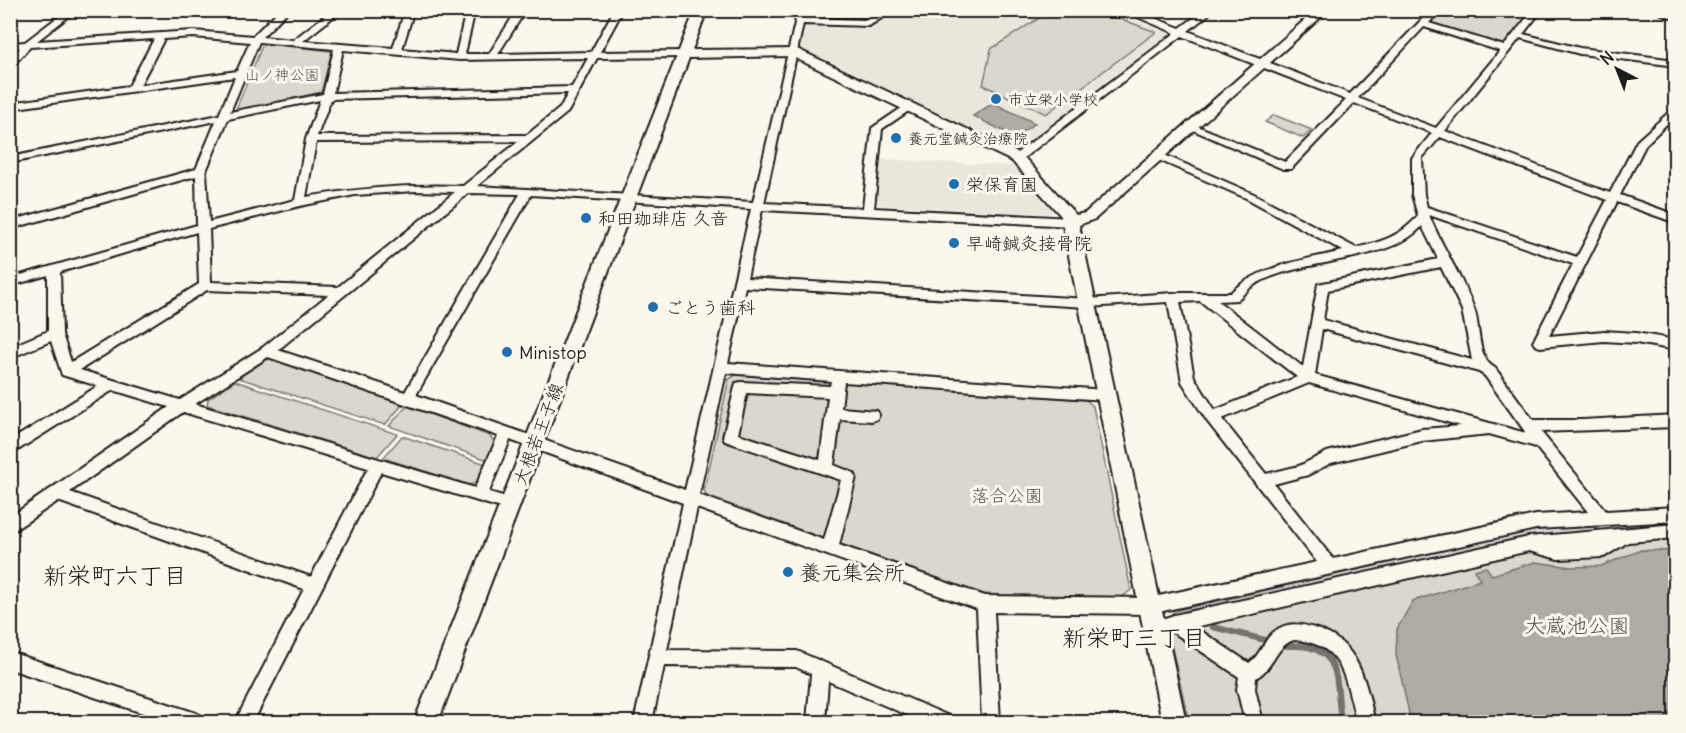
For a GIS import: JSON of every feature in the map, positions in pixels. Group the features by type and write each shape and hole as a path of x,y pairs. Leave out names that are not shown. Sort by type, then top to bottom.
{"street":[{"path":"10,66 27,45 73,10"},
{"path":"205,286 201,171 239,74 256,38 285,10"},
{"path":"297,41 338,10"},
{"path":"397,51 410,10"},
{"path":"460,57 471,10"},
{"path":"492,56 522,10"},
{"path":"10,526 181,406 267,351 564,110 619,10"},
{"name":"大根若王子線","path":"426,723 628,198 686,54 701,10"},
{"path":"643,723 691,499 802,10"},
{"path":"800,21 869,23 890,10"},
{"path":"1125,10 1439,132 1676,219"},
{"path":"1017,158 1210,10"},
{"path":"10,282 202,227 300,202 355,192 405,188 527,191 757,206 1072,222 1090,216 1324,10"},
{"path":"1191,126 1287,166 1436,10"},
{"path":"1483,369 1477,357 1468,310 1423,213 1418,195 1417,158 1538,10"},
{"path":"1660,10 1676,16"},
{"path":"1423,24 1506,51"},
{"path":"10,46 193,34 297,41 460,57 793,52 1017,158 1072,222 1105,395 1174,723"},
{"path":"1518,35 1580,51 1676,63"},
{"path":"133,89 160,37"},
{"path":"300,202 311,139 327,96 339,46"},
{"path":"10,106 239,74"},
{"path":"10,160 327,96 573,90"},
{"path":"868,211 876,128 909,106"},
{"path":"1675,110 1641,143 1540,342 1604,336 1636,338 1676,345"},
{"path":"311,139 529,138"},
{"path":"1158,156 1250,196 1355,252"},
{"path":"10,225 201,171"},
{"path":"408,398 527,191"},
{"path":"740,282 1087,303 1173,297 1233,297 1247,284 1280,270 1384,245 1411,232 1423,213"},
{"path":"1423,213 1579,262"},
{"path":"1308,378 1322,287 1444,262"},
{"path":"54,269 55,334 67,371"},
{"path":"67,371 205,286 340,291"},
{"path":"1203,296 1308,378 1541,443"},
{"path":"1173,297 1187,378 1212,417 1330,567"},
{"path":"1317,322 1490,372 1541,443 1601,518"},
{"path":"10,354 55,334"},
{"path":"267,351 408,398 985,604 1149,606 1536,522 1676,514"},
{"path":"721,368 1105,395"},
{"path":"67,371 511,505"},
{"path":"826,468 838,376"},
{"path":"1212,417 1308,378"},
{"path":"10,449 110,385"},
{"path":"830,549 849,477 730,437 741,387 836,392"},
{"path":"834,412 872,415"},
{"path":"710,415 734,416"},
{"path":"1530,426 1676,421"},
{"path":"1262,481 1304,471 1327,458 1422,435 1479,431 1488,428"},
{"path":"480,495 506,433"},
{"path":"244,723 377,465"},
{"path":"57,494 316,586"},
{"path":"1248,673 1168,625 1529,544 1558,552 1586,552 1604,550 1627,534 1676,531"},
{"path":"985,604 991,723"},
{"path":"1248,673 1261,667 1281,636 1294,631 1320,636 1342,652 1354,671 1366,723"},
{"path":"658,658 797,659 943,723"},
{"path":"10,660 196,723"},
{"path":"816,723 820,668"},
{"path":"1248,673 1246,688 1254,723"}],"shaded area":[{"name":"市立栄小学校","path":"898,10 1113,11 1172,34 1019,150 1013,150 799,48 804,25 869,26"},
{"path":"993,103 1035,123 1015,137 973,116"},
{"name":"栄保育園","path":"879,159 1014,166 1056,209 1049,214 880,205 874,202"},
{"path":"1641,550 1675,551 1675,722 1411,722 1396,655 1397,629 1413,601 1480,580 1474,570 1486,567 1492,575 1535,562 1572,567 1601,566"}],"green space":[{"path":"1050,11 1099,11 1156,32 1046,114 983,85 991,49"},
{"path":"1442,11 1533,11 1503,46 1433,25 1431,22"},
{"name":"山ノ神公園","path":"267,44 332,51 321,92 238,111 236,109 262,46"},
{"path":"1274,115 1312,130 1303,138 1265,122"},
{"path":"272,358 403,404 385,425 239,378"},
{"name":"落合公園","path":"736,375 1086,400 1093,406 1131,590 1119,600 983,594 708,498 704,491 729,379"},
{"path":"235,381 397,434 377,457 207,405 208,399"},
{"path":"407,406 490,436 495,443 488,460 389,426"},
{"path":"402,436 486,464 480,480 470,485 383,458"},
{"name":"大蔵池公園","path":"1675,522 1675,722 1189,722 1166,622 1174,611 1535,530"}],"waterway":[{"path":"1213,627 1269,641"},
{"path":"1282,645 1311,648 1322,653 1329,660 1337,679 1342,722"}],"place":[{"name":"市立栄小学校","path":"996,99"},
{"name":"養元堂鍼灸治療院","path":"896,138"},
{"name":"栄保育園","path":"954,184"},
{"name":"和田珈琲店 久音","path":"586,218"},
{"name":"早崎鍼灸接骨院","path":"954,243"},
{"name":"ごとう歯科","path":"653,307"},
{"name":"Ministop","path":"507,352"},
{"name":"養元集会所","path":"788,572"}],"district":[{"name":"新栄町六丁目","path":"115,575"},
{"name":"新栄町三丁目","path":"1134,637"}]}
